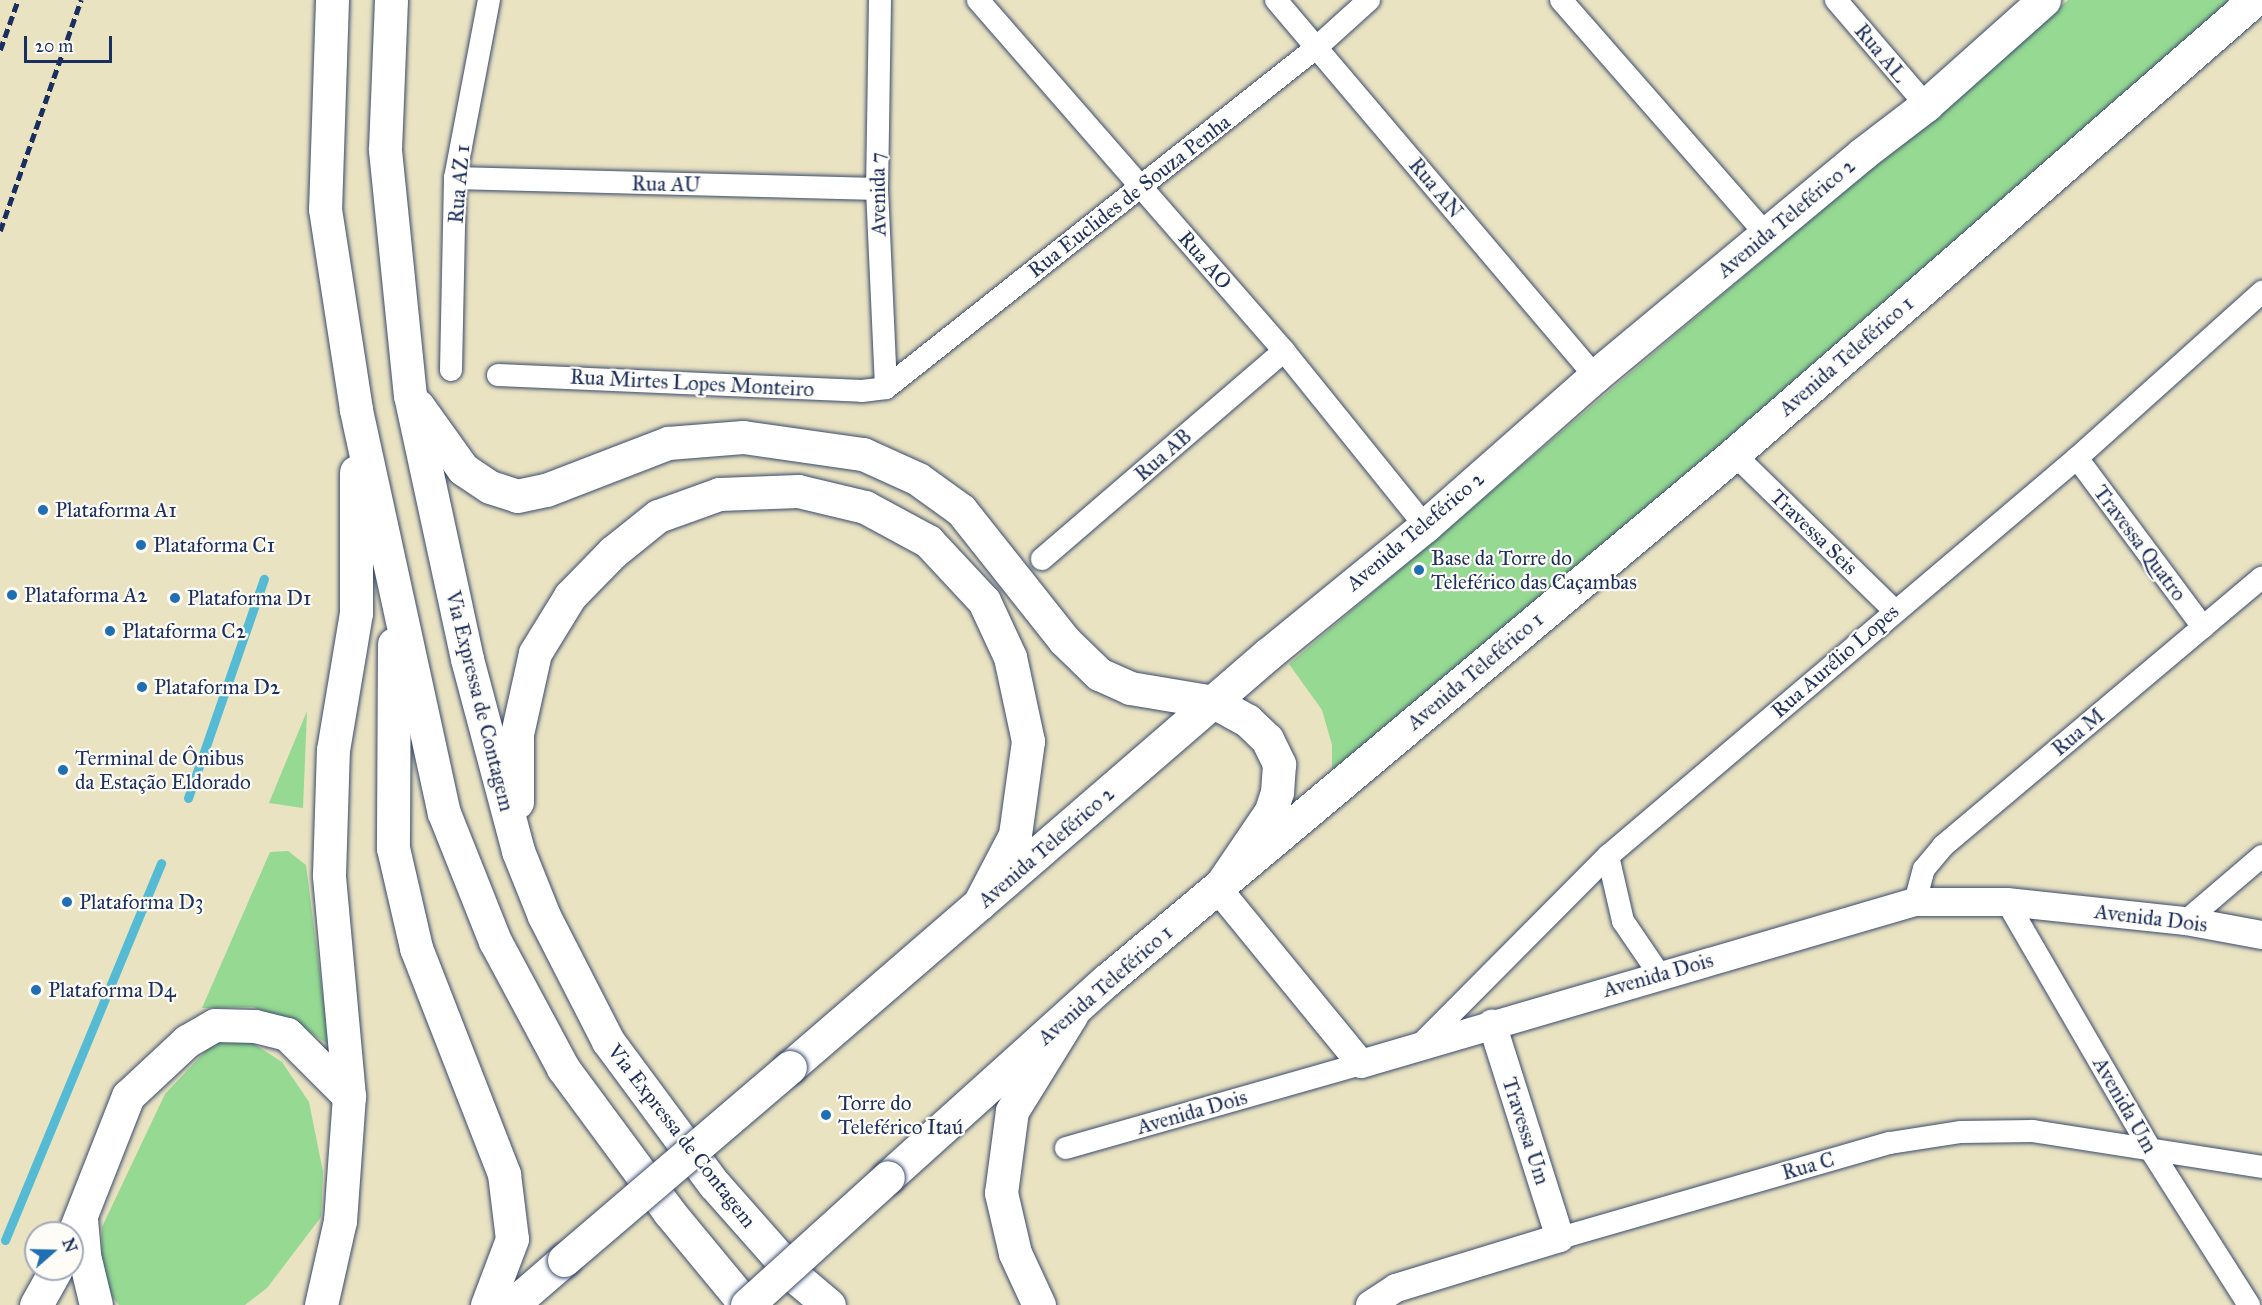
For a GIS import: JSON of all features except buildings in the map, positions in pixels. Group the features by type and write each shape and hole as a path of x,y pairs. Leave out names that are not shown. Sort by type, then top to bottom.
{"main road":[{"path":"332,0 325,209 356,410 444,813 495,941 563,1068 669,1212 747,1305"},
{"name":"Via Expressa de Contagem","path":"391,0 385,150 410,395 467,659 518,851 544,916 608,1041 714,1184 799,1280 829,1305"},
{"name":"Avenida Teleférico 2","path":"512,1305 1214,702 1425,526 1595,376 1926,105 2044,0"},
{"name":"Avenida Teleférico 1","path":"747,1305 1072,1014 1734,454 2255,8"},
{"path":"410,395 463,469 490,487 517,496 546,490 623,457 668,443 743,436 863,453 918,479 961,510 1064,640 1099,674 1130,688 1214,702 1247,720 1267,739 1279,764 1278,792 1271,812 1218,889"},
{"path":"321,1305 340,1221 349,1096 329,875 333,750 356,613 356,410"},
{"path":"518,851 517,734 535,653 570,596 613,552 658,516 719,494 798,491 865,507 928,541 984,601 1010,657 1028,741 1015,835 980,904"},
{"path":"394,579 393,848 416,948 504,1174 512,1239 487,1305"},
{"path":"1039,1305 1015,1252 1001,1193 1012,1111 1072,1014"},
{"path":"80,1221 128,1096 187,1041 215,1025 255,1026 287,1034 349,1096"},
{"path":"84,1255 96,1305"},
{"path":"36,1305 49,1281"}],"street":[{"name":"Rua AZ 1","path":"451,370 455,178 489,0"},
{"name":"Avenida 7","path":"880,0 877,189 886,388"},
{"name":"Rua AO","path":"978,0 1284,351 1425,526"},
{"name":"Rua AN","path":"1276,0 1595,376"},
{"name":"Rua Euclides de Souza Penha","path":"886,388 1317,47 1369,0"},
{"path":"1561,0 1766,234"},
{"name":"Rua AL","path":"1836,0 1926,105"},
{"name":"Rua AU","path":"455,178 877,189"},
{"name":"Rua Aurélio Lopes","path":"1422,1043 1608,856 1894,610 2078,458 2262,292"},
{"name":"Rua AB","path":"1042,559 1284,351"},
{"name":"Rua Mirtes Lopes Monteiro","path":"498,375 862,391 886,388"},
{"name":"Travessa Seis","path":"1734,454 1894,610"},
{"name":"Travessa Quatro","path":"2078,458 2203,627"},
{"name":"Rua M","path":"1916,902 1924,869 1943,846 2262,576"},
{"path":"1608,856 1623,921 1659,974"},
{"path":"2186,921 2262,856"},
{"path":"1218,889 1361,1064"},
{"name":"Avenida Dois","path":"1066,1148 1361,1064 1422,1043 1659,974 1916,902 2007,902 2186,921 2262,935"},
{"name":"Avenida Um","path":"2007,902 2150,1149 2249,1305"},
{"name":"Travessa Um","path":"1492,1024 1560,1238"},
{"name":"Rua C","path":"1370,1305 1396,1288 1560,1238 1902,1141 1961,1132 2032,1131 2262,1167"}],"green space":[{"path":"2068,0 2243,0 1332,780 1332,745 1322,710 1289,664"},
{"path":"307,711 303,808 269,803"},
{"path":"288,851 306,865 329,1045 307,1030 253,1007 202,1008 270,852"},
{"path":"246,1039 282,1062 309,1102 323,1172 321,1217 267,1288 245,1305 119,1305 109,1293 101,1257 102,1227 165,1094 215,1041"}],"waterway":[{"path":"188,798 264,579"},
{"path":"5,1240 161,863"}],"railway":[{"path":"0,50 18,0"},
{"path":"0,231 81,0"}],"place":[{"name":"Plataforma A1","path":"43,510"},
{"name":"Plataforma C1","path":"141,545"},
{"name":"Base da Torre do Teleférico das Caçambas","path":"1419,570"},
{"name":"Plataforma A2","path":"12,595"},
{"name":"Plataforma D1","path":"175,598"},
{"name":"Plataforma C2","path":"110,631"},
{"name":"Plataforma D2","path":"142,687"},
{"name":"Terminal de Ônibus da Estação Eldorado","path":"63,770"},
{"name":"Plataforma D3","path":"67,902"},
{"name":"Plataforma D4","path":"36,990"},
{"name":"Torre do Teleférico Itaú","path":"826,1115"}]}
